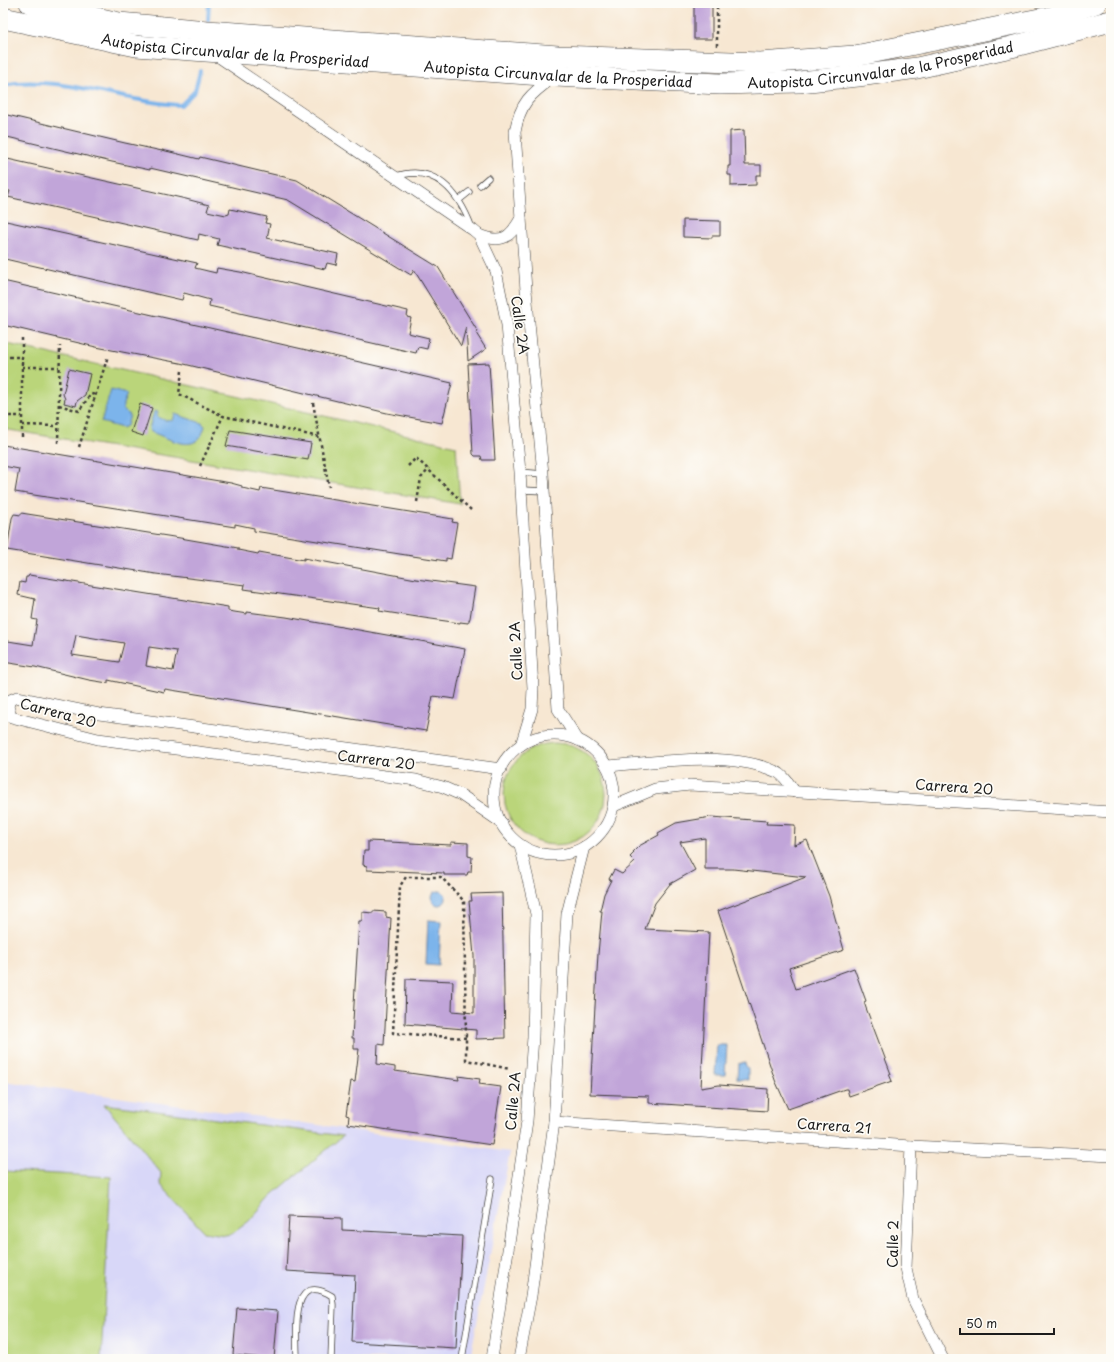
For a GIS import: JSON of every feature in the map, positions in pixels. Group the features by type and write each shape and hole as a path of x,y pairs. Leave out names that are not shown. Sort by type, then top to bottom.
{"highway":[{"name":"Autopista Circunvalar de la Prosperidad","path":"30,3 119,23 207,31 558,56 716,63 760,63 855,56 1055,16 1096,3"},
{"name":"Autopista Circunvalar de la Prosperidad","path":"3,18 136,46 556,76 720,84 799,82 917,68 1011,47 1111,21"}],"street":[{"path":"212,52 476,233 490,240 506,237 514,230 521,218"},
{"name":"Calle 2A","path":"556,76 534,91 524,103 518,116 515,132 543,474 558,709 578,740"},
{"name":"Calle 2A","path":"476,233 496,271 507,325 522,490 533,688 532,709 521,745"},
{"name":"Carrera 20","path":"501,769 99,714 17,697 10,700 8,706 11,717 98,739 416,780 443,787 461,795 502,823"},
{"path":"559,735 578,740 594,750 607,766 614,785 614,806 598,837 584,847 568,853 552,855 535,852 520,844 506,831 497,814 494,794 497,775 507,758 521,745 539,737 559,735"},
{"path":"607,766 694,759 748,763 779,772 795,792"},
{"name":"Carrera 20","path":"614,806 641,793 668,786 690,785 1111,812"},
{"name":"Calle 2A","path":"492,1359 527,1121 533,1037 536,914 520,844"},
{"path":"519,1359 531,1296 554,1122 567,914 584,847"},
{"name":"Carrera 21","path":"554,1122 911,1146 1111,1156"},
{"name":"Calle 2","path":"911,1146 906,1268 913,1299 943,1359"}],"lane":[{"path":"394,177 408,172 439,179 454,192 466,211 476,233"},
{"path":"480,184 488,178"},
{"path":"459,200 469,192"},
{"path":"520,472 543,474"},
{"path":"522,490 544,491"},
{"path":"462,1359 492,1179"},
{"path":"297,1359 298,1306 301,1296 311,1290 323,1290 332,1296 334,1305 331,1359"}],"path":[{"path":"716,63 717,3"},
{"path":"22,338 22,438"},
{"path":"58,443 60,346"},
{"path":"79,447 108,356"},
{"path":"3,357 22,357"},
{"path":"22,367 59,367"},
{"path":"182,371 179,394 223,416 319,437"},
{"path":"59,405 79,410 91,394 96,395"},
{"path":"313,403 329,487"},
{"path":"3,416 22,416"},
{"path":"200,466 223,416"},
{"path":"22,425 58,426"},
{"path":"408,466 416,458 471,510"},
{"path":"417,502 421,478 429,470"},
{"path":"466,1038 392,1033 400,886 406,877 441,877 464,901 466,1038 466,1060 510,1069"}],"shaded area":[{"path":"3,1081 510,1152 470,1359 3,1359"}],"green space":[{"path":"3,343 456,446 460,504 3,429"},
{"path":"555,743 575,747 591,758 602,774 606,794 602,814 591,830 575,841 555,845 535,841 519,830 508,814 504,794 508,774 519,758 535,747"},
{"path":"104,1104 343,1136 271,1196 249,1221 232,1234 225,1235 204,1232 160,1184 161,1173"},
{"path":"3,1171 111,1177 101,1359 3,1359"}],"water":[{"path":"111,390 127,394 123,404 123,410 130,415 127,426 122,428 101,422"},
{"path":"154,411 158,412 157,416 165,420 173,420 175,414 202,423 205,426 201,435 196,441 183,443 175,441 151,432 149,429"},
{"path":"436,891 442,891 446,895 446,901 442,905 436,905 432,901 432,895"},
{"path":"428,920 441,921 439,965 426,964"},
{"path":"717,1045 727,1045 725,1075 715,1075"},
{"path":"744,1062 748,1069 748,1080 737,1079 738,1064"}],"building":[{"path":"694,3 712,3 712,39 694,39"},
{"path":"3,114 125,143 199,159 200,157 297,180 438,267 478,332 476,333 486,349 468,361 466,327 461,346 414,270 411,275 288,200 150,168 150,170 112,162 3,136"},
{"path":"744,130 745,165 761,165 761,175 756,175 756,185 731,186 731,175 728,175 728,166 730,166 730,131"},
{"path":"3,158 186,199 209,205 207,211 226,215 229,214 230,209 267,217 265,223 270,224 267,238 338,254 336,265 327,263 325,269 217,245 219,239 199,234 198,240 8,197 10,191 3,189"},
{"path":"683,220 720,221 720,236 712,236 712,238 683,237"},
{"path":"6,221 197,263 195,268 216,273 217,268 240,272 408,311 407,317 411,318 408,333 429,338 427,349 418,347 416,353 209,306 210,300 184,293 182,300 5,259 6,254 4,253 7,239 3,238 3,226 5,226"},
{"path":"3,281 452,383 442,423 387,413 180,363 96,347 3,325"},
{"path":"489,363 495,460 482,460 481,456 475,456 473,454 468,364"},
{"path":"69,369 90,374 85,395 77,401 76,406 64,403 65,399 63,394"},
{"path":"140,404 152,408 143,436 131,432"},
{"path":"230,430 311,443 308,460 226,446"},
{"path":"3,445 231,483 242,486 242,488 260,492 261,488 453,519 452,522 457,523 451,559 446,558 446,561 406,555 254,531 254,528 235,524 235,527 15,492 19,469 3,466"},
{"path":"21,513 238,548 238,550 258,554 259,552 304,560 304,558 416,579 475,587 470,618 468,623 460,623 424,618 379,611 380,608 244,589 245,585 156,574 7,550 12,518 14,514 21,515"},
{"path":"29,575 228,607 228,611 286,617 465,649 455,699 433,696 426,731 165,689 164,692 108,680 108,683 89,680 35,667 3,662 3,648 5,648 6,642 8,641 33,645 37,620 32,619 35,599 18,595 20,582 25,583 26,577","holes":["76,635 124,643 119,662 72,655","149,647 177,651 173,671 146,666"]},
{"path":"711,817 767,821 766,824 795,825 794,845 807,840 829,896 844,950 789,968 796,989 854,968 866,1001 864,1002 866,1008 891,1074 889,1074 892,1081 849,1096 847,1089 845,1089 788,1109 775,1080 718,911 806,877 733,869 705,869 705,838 680,842 695,870 670,884 655,903 645,929 709,932 701,1088 719,1085 768,1089 767,1111 649,1103 649,1096 590,1094 602,911 600,911 604,894 611,880 609,879 614,870 622,874 635,862 630,857 634,853 633,852 639,846 659,835 658,833 676,823"},
{"path":"368,841 451,845 451,842 468,843 468,856 472,857 471,872 468,872 467,875 444,875 444,873 367,870 367,866 363,865 364,851 368,851"},
{"path":"502,893 505,1038 476,1039 476,1030 405,1024 406,979 453,981 452,1011 474,1013 474,956 469,901 472,901 471,894"},
{"path":"373,911 386,912 386,917 391,918 384,1045 378,1044 377,1064 395,1067 395,1071 459,1080 458,1076 480,1079 479,1084 501,1087 492,1145 348,1124 349,1116 346,1115 351,1081 355,1082 359,1049 354,1049 354,1038 352,1038 359,921 362,921 362,912 373,913"},
{"path":"289,1216 342,1218 342,1230 462,1236 456,1348 352,1342 355,1275 286,1271"},
{"path":"237,1308 278,1311 274,1359 233,1355"}],"waterway":[{"path":"208,20 209,3"},
{"path":"3,85 46,83 159,103 181,105 195,91 200,71"}]}
